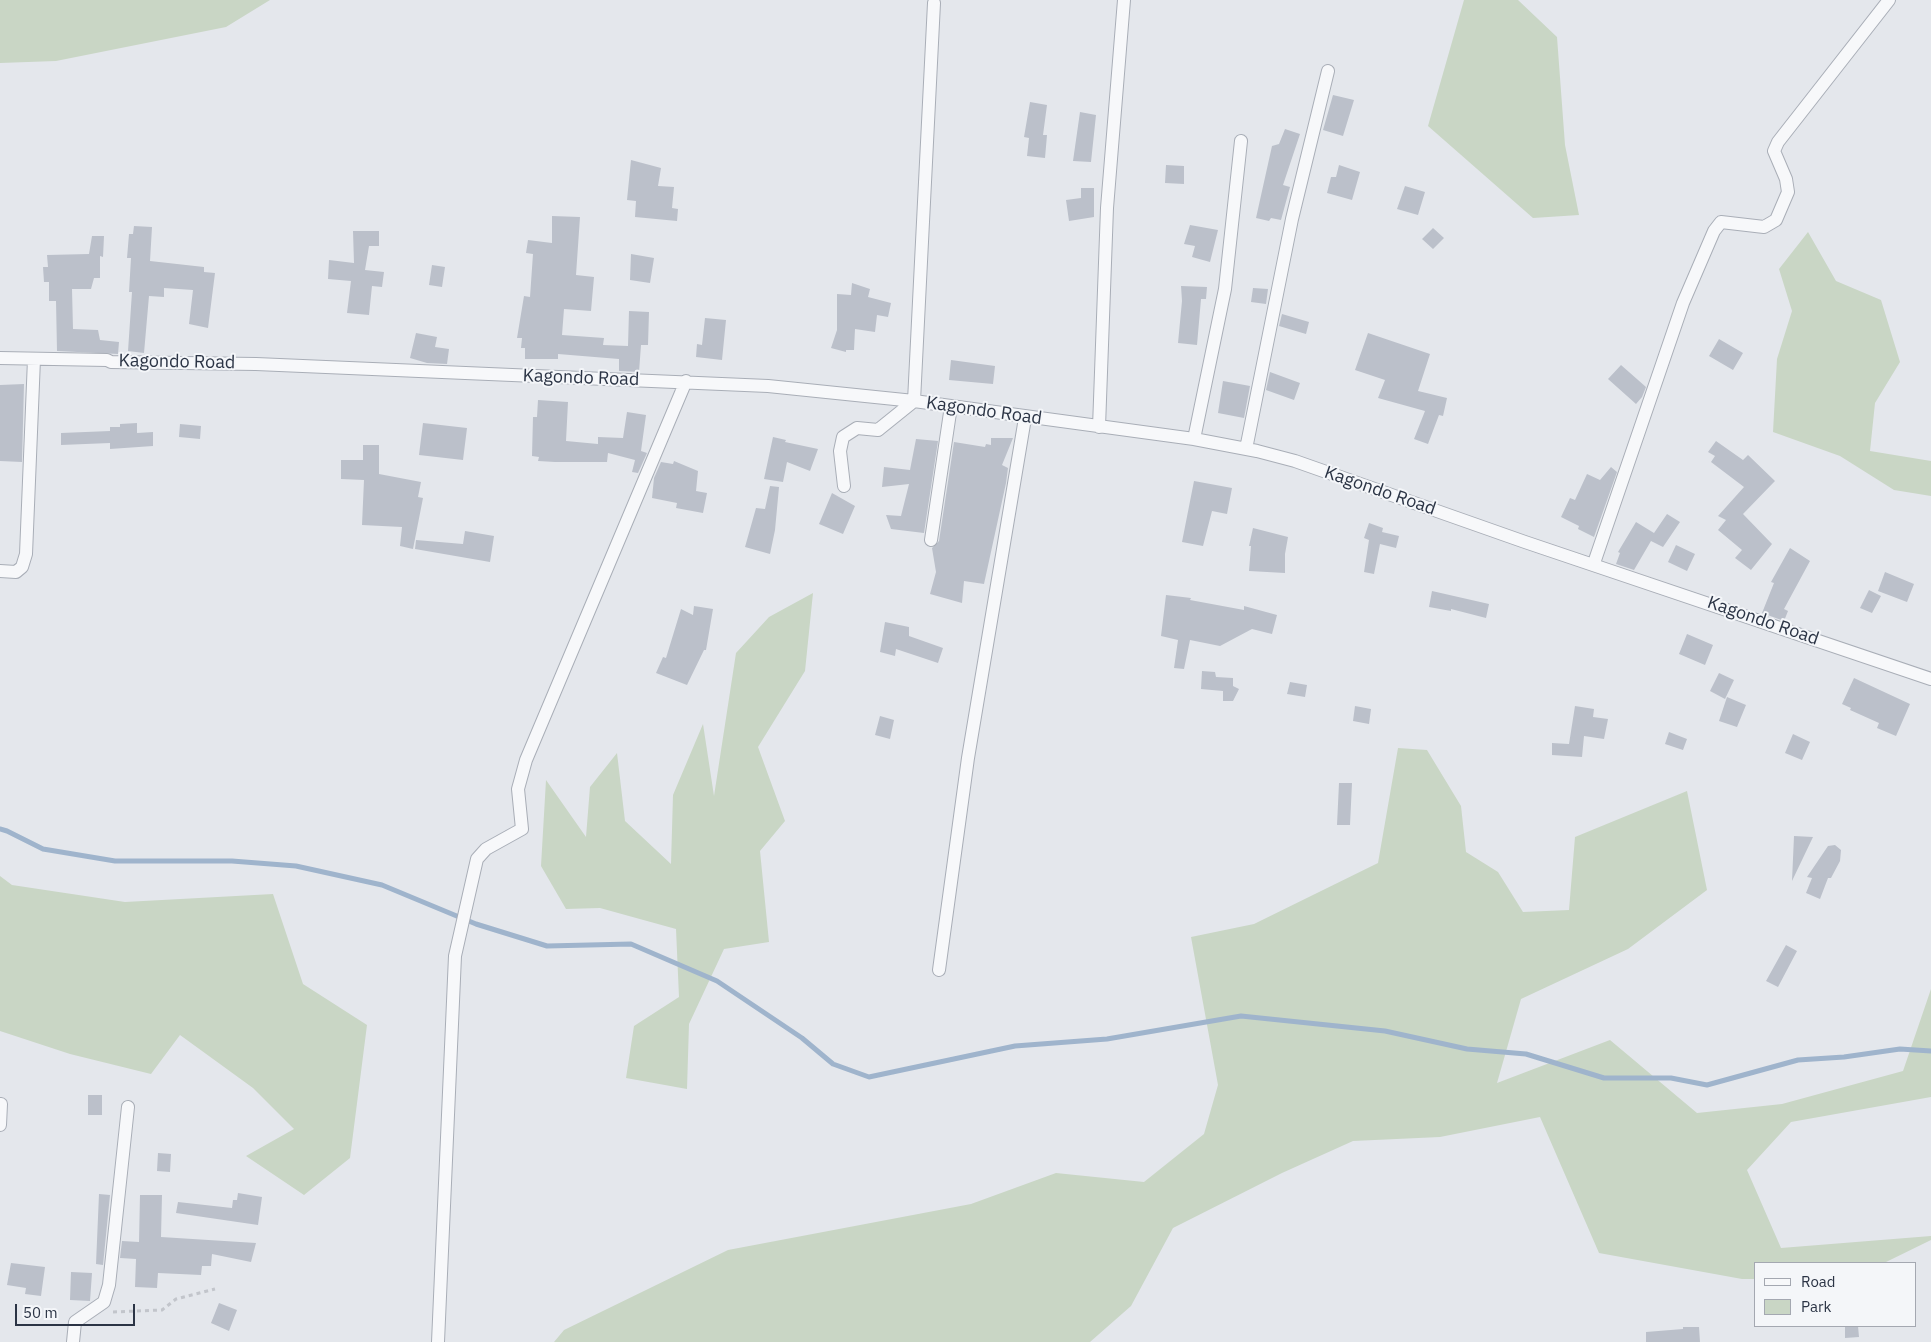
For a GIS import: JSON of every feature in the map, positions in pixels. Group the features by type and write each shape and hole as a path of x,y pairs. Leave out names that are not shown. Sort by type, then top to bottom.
{"street":[{"path":"1099,427 1106,208 1124,0"},
{"path":"1594,564 1683,303 1714,231 1721,222 1764,227 1776,220 1788,192 1786,179 1774,151 1778,142 1889,0"},
{"path":"844,486 840,451 843,437 856,428 878,430 914,401 934,3"},
{"path":"1246,449 1292,219 1328,71"},
{"path":"1194,439 1225,289 1241,140"},
{"name":"Kagondo Road","path":"0,358 256,364 768,386 914,401 1025,418 1194,439 1294,461 1525,542 1931,678"},
{"path":"0,571 16,572 22,568 26,554 34,359"},
{"path":"438,1342 456,956 477,859 486,849 522,829 518,789 526,760 686,382"},
{"path":"931,540 951,406"},
{"path":"939,970 968,758 1025,418"},
{"path":"0,1125 1,1104"},
{"path":"72,1342 75,1322 104,1302 109,1285 128,1107"}],"path":[{"path":"104,1315 112,1312 162,1310 176,1299 215,1289"}],"green space":[{"path":"0,0 270,0 226,27 56,61 0,63"},
{"path":"1464,0 1518,0 1557,37 1565,145 1579,215 1533,218 1428,126"},
{"path":"1808,232 1836,281 1881,300 1900,362 1875,403 1870,451 1931,461 1931,496 1894,490 1840,456 1773,432 1777,359 1792,311 1779,269"},
{"path":"813,593 805,671 758,747 785,821 760,851 769,942 724,949 689,1024 687,1089 626,1078 634,1026 679,997 676,929 600,908 566,909 541,866 546,780 586,837 590,787 617,753 625,821 671,864 673,795 703,724 714,796 736,653 769,617"},
{"path":"1398,748 1427,750 1461,806 1466,852 1498,872 1523,912 1569,910 1575,837 1687,791 1707,890 1628,949 1521,999 1497,1083 1610,1040 1697,1113 1782,1104 1903,1071 1931,989 1931,1097 1791,1122 1747,1170 1781,1248 1931,1236 1931,1240 1886,1262 1754,1262 1754,1279 1742,1279 1599,1253 1540,1117 1440,1137 1353,1141 1282,1173 1173,1228 1131,1306 1090,1342 554,1342 564,1330 728,1250 971,1204 1056,1173 1144,1182 1204,1134 1218,1085 1191,937 1254,924 1378,863"},
{"path":"0,876 12,885 125,902 273,894 303,984 367,1025 350,1158 304,1195 246,1156 294,1129 253,1088 180,1035 151,1074 70,1054 0,1031"}],"building":[{"path":"1333,95 1354,100 1343,136 1323,130"},
{"path":"1030,102 1047,105 1043,135 1047,135 1045,158 1027,156 1029,138 1024,137"},
{"path":"1080,112 1096,115 1091,162 1073,161"},
{"path":"1285,129 1300,134 1283,185 1290,187 1281,220 1271,218 1269,221 1256,218 1272,146 1279,144"},
{"path":"631,160 661,168 658,186 674,187 672,208 678,209 677,221 635,217 636,201 627,200"},
{"path":"1166,165 1184,166 1184,184 1165,183"},
{"path":"1339,165 1360,172 1352,200 1327,193 1331,177 1336,177"},
{"path":"1405,186 1425,192 1418,215 1397,209"},
{"path":"1081,188 1094,188 1094,217 1069,221 1066,200 1081,198"},
{"path":"552,216 580,217 576,275 594,277 591,311 564,309 562,335 604,338 603,345 628,346 629,311 649,312 648,345 641,345 639,372 619,371 619,359 558,354 558,359 525,359 525,348 521,348 522,338 517,338 524,296 530,297 533,254 526,253 528,240 552,243"},
{"path":"1190,225 1218,230 1210,262 1192,257 1195,246 1184,244"},
{"path":"134,226 152,227 150,261 204,267 204,272 215,273 208,328 189,324 193,290 164,288 164,297 149,296 144,353 128,351 132,292 129,292 131,258 127,258 129,234 133,234"},
{"path":"1433,228 1444,238 1433,249 1422,239"},
{"path":"353,231 379,231 379,246 369,246 365,270 384,272 382,287 372,286 369,315 347,313 351,281 328,279 329,260 354,263"},
{"path":"92,236 104,236 103,257 100,256 100,278 94,278 91,289 72,289 73,329 98,330 100,340 119,342 118,354 57,351 56,301 49,301 49,282 44,282 43,267 48,267 47,255 89,254"},
{"path":"631,254 654,258 650,283 630,280"},
{"path":"432,265 445,267 442,287 429,285"},
{"path":"852,283 870,289 868,297 891,303 888,317 877,315 875,332 855,329 854,350 846,350 846,352 831,348 837,330 837,294 851,295"},
{"path":"1181,286 1207,287 1206,299 1201,299 1197,345 1178,343 1182,301"},
{"path":"1253,288 1268,289 1266,304 1251,302"},
{"path":"1282,314 1309,322 1306,334 1279,326"},
{"path":"705,318 726,320 722,360 696,357 697,344 702,345"},
{"path":"416,333 437,337 435,347 449,349 447,364 427,363 410,358"},
{"path":"1368,333 1430,354 1418,391 1447,398 1443,416 1439,415 1428,444 1414,439 1425,411 1378,398 1385,380 1355,370"},
{"path":"1719,339 1743,353 1733,370 1709,356"},
{"path":"951,360 995,366 993,384 949,380"},
{"path":"1621,365 1646,387 1642,397 1636,404 1608,379"},
{"path":"1270,372 1300,383 1294,400 1266,390"},
{"path":"1223,381 1250,386 1244,418 1218,413"},
{"path":"24,384 22,462 0,461 0,385"},
{"path":"538,400 568,402 566,441 598,444 598,437 623,438 627,412 646,415 641,451 647,453 638,473 632,472 635,460 608,453 607,462 538,461 539,457 532,456 533,417 537,417"},
{"path":"137,423 137,433 153,432 153,446 110,449 110,443 61,445 61,433 110,431 110,427 120,427 120,424"},
{"path":"423,423 467,428 463,460 419,455"},
{"path":"180,424 201,426 200,439 179,437"},
{"path":"773,437 786,440 785,442 818,449 810,471 787,462 783,482 764,479"},
{"path":"991,438 1013,438 1002,465 1008,468 1006,483 984,584 964,581 962,603 930,594 936,572 932,548 939,541 954,442 985,447 986,444 991,445"},
{"path":"916,439 938,441 924,533 891,529 886,515 901,516 909,484 882,487 884,467 910,470"},
{"path":"1716,441 1743,460 1748,455 1775,481 1743,514 1772,544 1751,570 1735,558 1742,550 1718,530 1726,520 1718,516 1744,487 1711,462 1715,456 1708,452"},
{"path":"363,445 379,445 379,474 421,482 418,497 423,498 413,549 400,546 402,527 362,525 364,480 341,479 341,460 363,460"},
{"path":"674,461 698,471 696,491 707,493 703,513 676,508 677,503 652,498 654,478 661,462 673,464"},
{"path":"1611,467 1617,472 1594,537 1578,529 1579,526 1561,517 1570,498 1575,500 1587,474 1600,480"},
{"path":"1194,481 1232,488 1227,514 1212,511 1203,546 1182,542"},
{"path":"770,486 779,487 775,530 770,554 745,547 756,508 765,509"},
{"path":"832,493 855,506 843,534 819,524"},
{"path":"1667,514 1680,522 1663,547 1651,541 1634,570 1616,564 1620,553 1618,552 1636,522 1654,533"},
{"path":"1369,523 1383,528 1382,532 1399,536 1396,548 1380,544 1374,574 1364,572 1369,540 1364,538"},
{"path":"1253,528 1288,537 1285,554 1285,573 1249,571 1251,546 1249,546"},
{"path":"465,531 494,536 490,562 415,549 416,540 463,544"},
{"path":"1676,545 1695,554 1687,571 1668,562"},
{"path":"1790,548 1810,561 1784,609 1788,611 1784,621 1762,613 1774,583 1771,582"},
{"path":"1885,572 1914,584 1907,602 1878,591"},
{"path":"1869,590 1881,596 1872,613 1860,608"},
{"path":"1432,591 1489,604 1486,618 1451,609 1451,611 1429,607"},
{"path":"1166,595 1191,598 1190,600 1244,610 1244,606 1277,615 1272,634 1252,629 1220,646 1190,640 1184,669 1174,668 1178,640 1161,636"},
{"path":"694,606 713,609 706,650 704,650 687,685 656,673 663,657 666,658 681,609 693,615"},
{"path":"885,622 909,627 909,636 943,648 938,663 896,649 895,656 880,652"},
{"path":"1687,634 1713,645 1705,665 1679,654"},
{"path":"1202,671 1215,672 1216,677 1233,678 1233,686 1239,689 1233,701 1223,701 1223,691 1201,689"},
{"path":"1719,673 1734,680 1725,699 1710,691"},
{"path":"1854,678 1910,704 1896,736 1877,728 1879,723 1850,710 1851,708 1842,704"},
{"path":"1290,682 1307,685 1305,697 1287,694"},
{"path":"1727,697 1746,705 1737,727 1719,721"},
{"path":"1355,706 1371,709 1369,724 1353,721"},
{"path":"1575,706 1594,709 1593,717 1608,719 1604,739 1584,736 1582,757 1552,755 1552,743 1569,744"},
{"path":"880,716 894,720 890,739 875,735"},
{"path":"1669,732 1687,739 1683,750 1665,744"},
{"path":"1793,734 1810,742 1802,760 1785,753"},
{"path":"1339,783 1352,783 1350,825 1337,825"},
{"path":"1794,836 1813,837 1792,881"},
{"path":"1835,845 1841,850 1840,861 1831,878 1828,878 1820,899 1806,893 1812,878 1807,877 1828,846"},
{"path":"1786,945 1797,951 1778,987 1766,981"},
{"path":"88,1095 102,1095 102,1115 88,1115"},
{"path":"158,1153 171,1154 170,1172 157,1171"},
{"path":"238,1193 262,1197 258,1225 176,1213 178,1202 232,1208 233,1200 237,1200"},
{"path":"99,1194 110,1195 103,1265 96,1264"},
{"path":"140,1195 162,1195 161,1237 256,1243 251,1262 212,1254 211,1266 202,1266 201,1275 158,1273 157,1288 135,1287 136,1259 120,1258 122,1241 139,1242"},
{"path":"11,1263 45,1267 41,1296 25,1294 26,1288 7,1285"},
{"path":"71,1272 92,1273 90,1301 70,1300"},
{"path":"219,1303 237,1310 229,1331 211,1323"},
{"path":"1683,1327 1699,1327 1700,1342 1646,1342 1646,1332 1683,1329"},
{"path":"1845,1327 1858,1327 1859,1337 1845,1338"}],"waterway":[{"path":"0,829 43,849 115,861 232,861 296,866 382,885 476,924 547,946 631,944 717,981 802,1038 833,1064 869,1077 1015,1046 1107,1039 1241,1016 1385,1031 1467,1049 1526,1054 1604,1078 1671,1078 1707,1085 1798,1060 1844,1057 1900,1049 1931,1051"}]}
